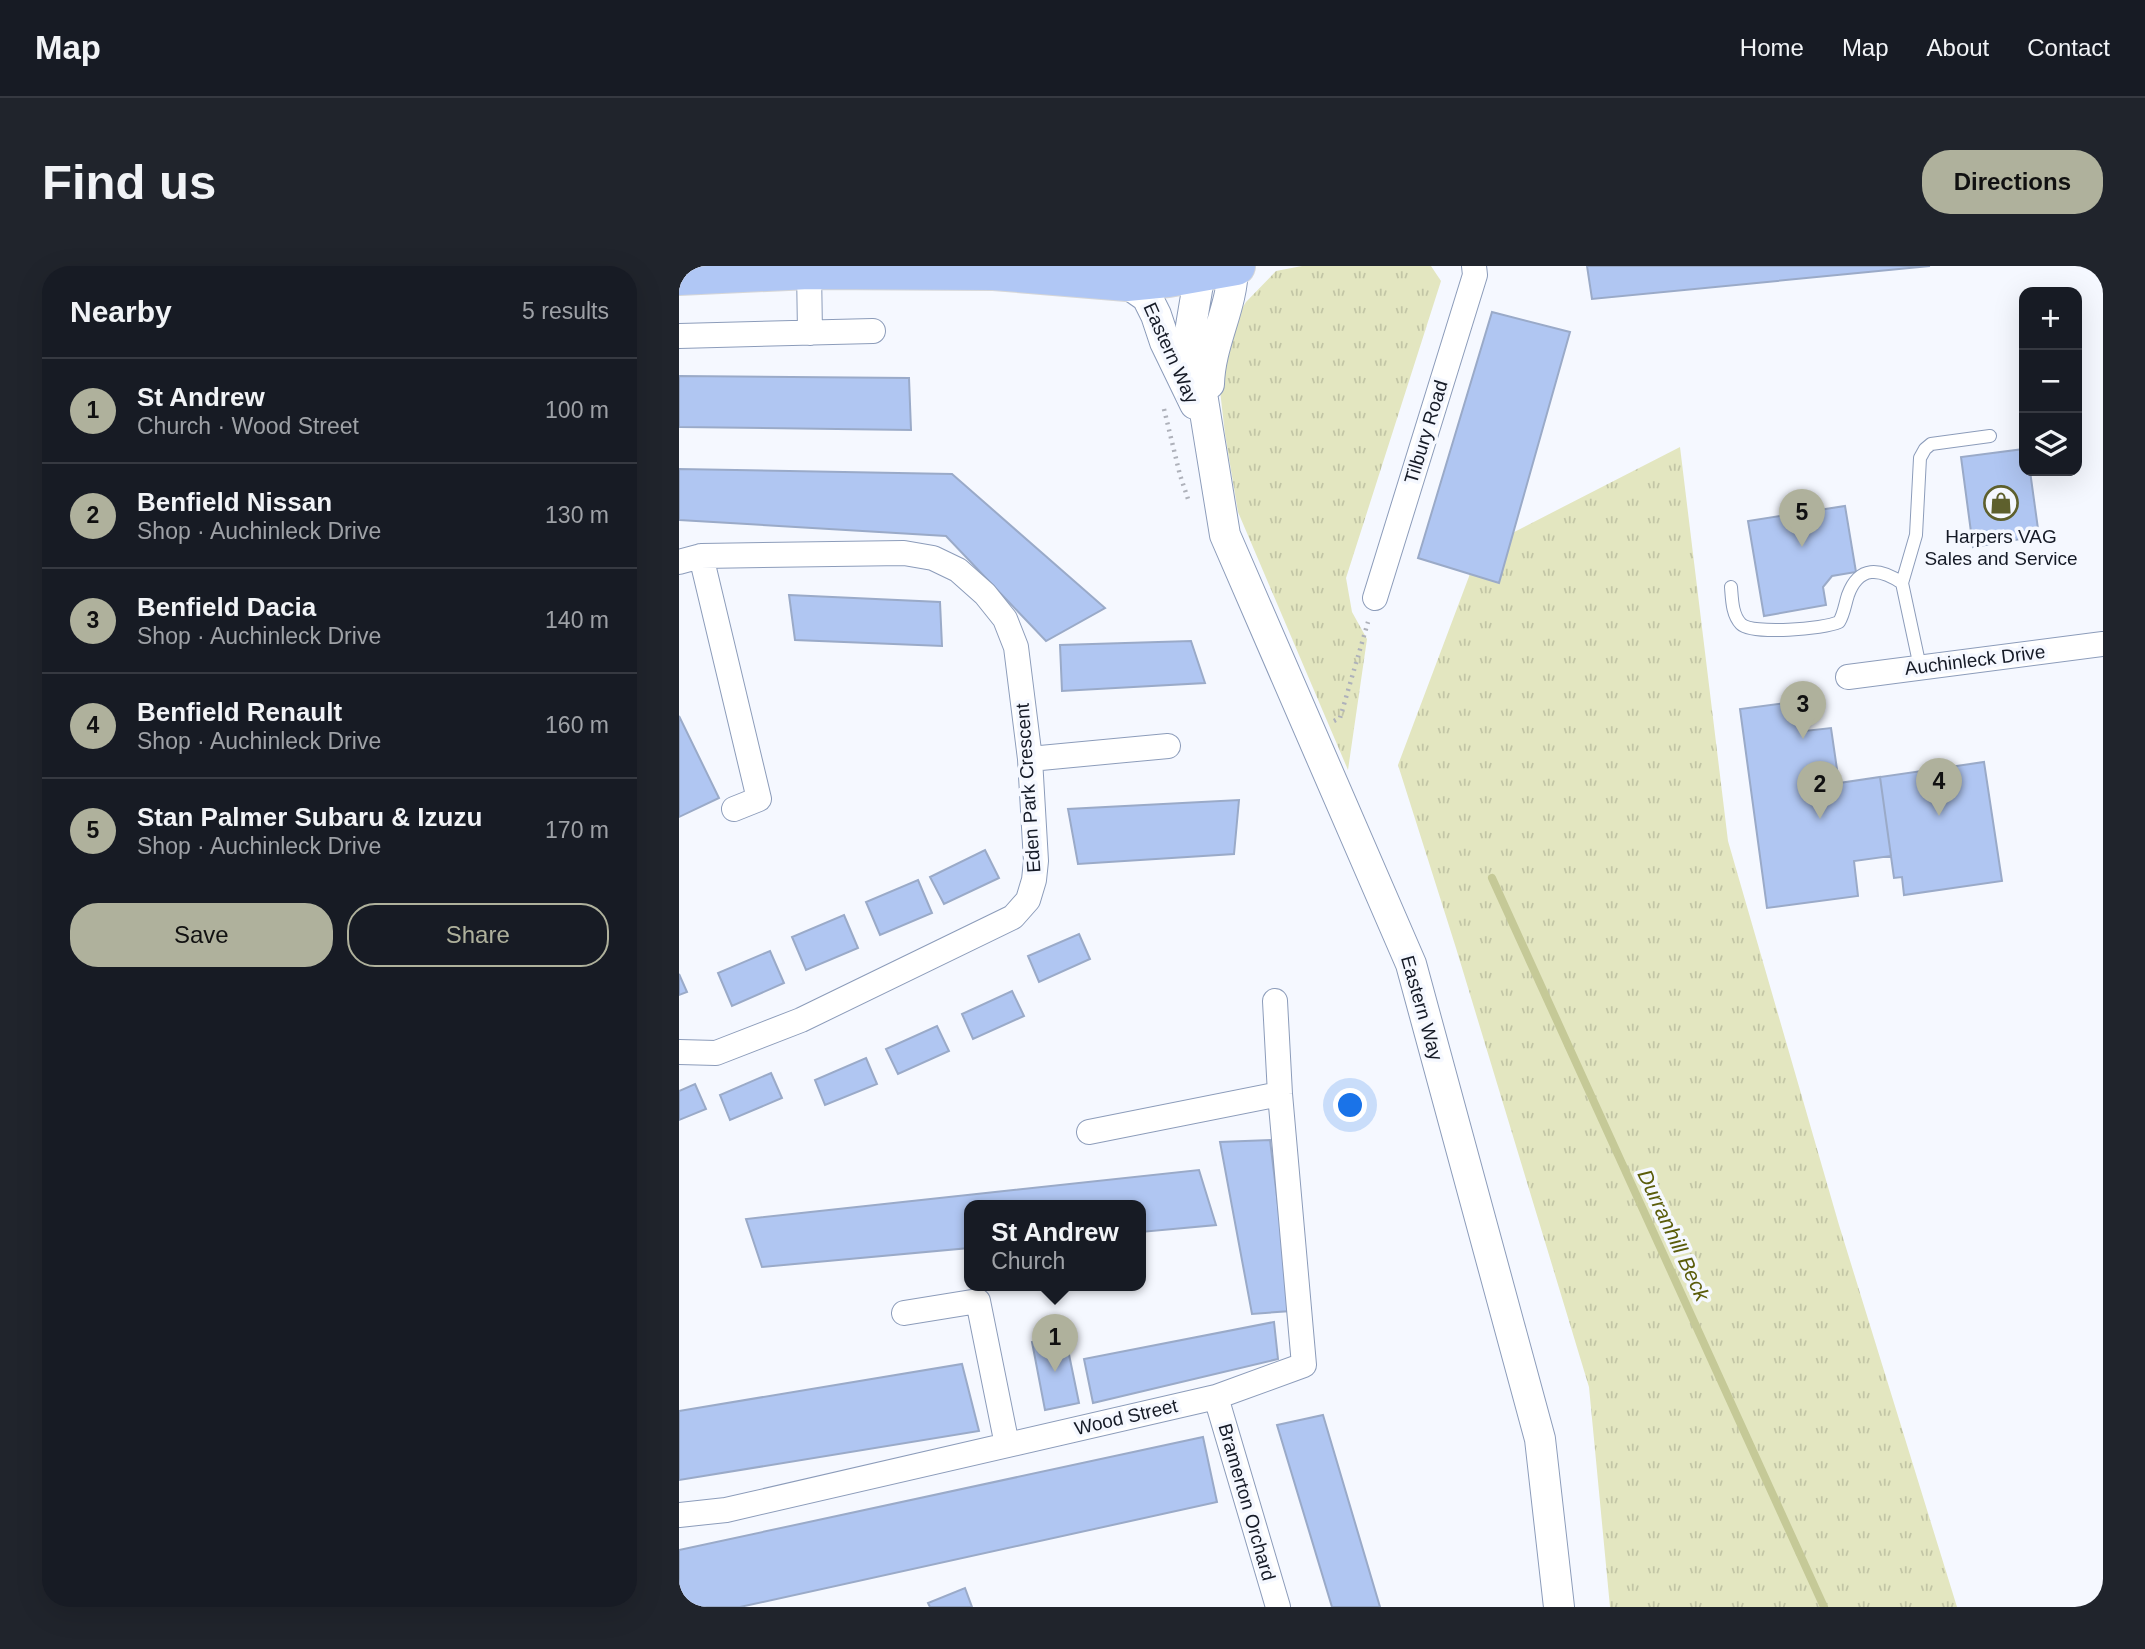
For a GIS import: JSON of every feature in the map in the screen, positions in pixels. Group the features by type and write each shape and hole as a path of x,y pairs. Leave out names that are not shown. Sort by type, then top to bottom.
{"main road":[{"path":"679,276 810,270 1009,268 1124,281 1221,267"}],"street":[{"name":"Tilbury Road","path":"1375,598 1475,275 1474,266"},
{"name":"Eastern Way","path":"1221,267 1231,297 1209,366 1208,433 1225,535 1411,964 1540,1439 1559,1607"},
{"path":"810,270 810,332"},
{"name":"Eastern Way","path":"1124,281 1147,297 1208,433"},
{"path":"679,336 873,331"},
{"name":"Eden Park Crescent","path":"679,1052 716,1053 801,1020 1013,917 1028,900 1036,861 1030,759 1016,647 1005,619 985,594 958,570 933,558 904,552 690,559 759,799 734,809"},
{"name":"Auchinleck Drive","path":"1848,677 2103,644"},
{"path":"1030,759 1168,746"},
{"name":"Wood Street","path":"679,1515 726,1510 1216,1396 1304,1364 1280,1094 1275,1001"},
{"path":"1089,1132 1280,1094"},
{"path":"904,1313 978,1301 1007,1445"},
{"name":"Bramerton Orchard","path":"1216,1396 1278,1607"}],"lane":[{"path":"1920,667 1902,583 1916,535 1920,458 1931,443 1990,436"},
{"path":"1731,587 1733,603 1742,625 1748,629 1762,629 1816,627 1839,622 1853,583 1863,574 1872,571 1902,583"}],"path":[{"path":"1161,397 1180,475 1189,500"},
{"path":"1340,718 1375,598"}],"green space":[{"path":"1302,266 1431,266 1441,281 1346,578 1352,612 1367,639 1348,770 1238,512 1218,373 1225,336 1246,302 1276,271"},
{"path":"1680,447 1728,841 1839,1225 1957,1607 1610,1607 1589,1387 1398,765 1479,550"}],"building":[{"path":"1587,266 1930,266 1592,299"},
{"path":"1492,312 1570,332 1499,583 1418,558"},
{"path":"679,376 909,378 911,430 679,427"},
{"name":"Harpers VAG Sales and Service","path":"2019,450 2019,476 2031,476 2039,536 1973,547 1961,457"},
{"path":"679,469 952,474 1105,608 1046,641 946,536 679,520"},
{"path":"1845,506 1856,572 1832,576 1823,587 1826,605 1764,616 1748,521"},
{"path":"789,595 940,602 942,646 795,640"},
{"path":"1191,641 1205,683 1062,691 1060,645"},
{"path":"1801,701 1805,731 1831,728 1839,783 1880,777 1891,856 1854,861 1858,896 1767,908 1740,709"},
{"path":"679,716 719,798 679,817"},
{"path":"1984,762 2002,881 1904,895 1902,877 1894,878 1880,777"},
{"path":"1239,800 1234,854 1078,864 1068,809"},
{"path":"985,850 999,878 944,904 930,877"},
{"path":"918,880 932,913 880,935 866,902"},
{"path":"844,915 858,948 806,970 792,937"},
{"path":"1079,934 1090,959 1039,982 1028,956"},
{"path":"770,951 784,983 732,1006 718,973"},
{"path":"679,974 687,992 679,995"},
{"path":"1012,991 1024,1016 973,1039 962,1014"},
{"path":"937,1026 949,1051 898,1074 886,1049"},
{"path":"866,1058 877,1084 825,1105 815,1080"},
{"path":"771,1073 782,1098 730,1120 720,1095"},
{"path":"695,1084 706,1109 679,1120 679,1091"},
{"path":"1270,1140 1291,1311 1252,1314 1220,1142"},
{"path":"1199,1170 1216,1225 1146,1232 1146,1200 964,1200 964,1248 762,1267 746,1219"},
{"path":"1274,1322 1278,1359 1093,1403 1084,1359"},
{"path":"1065,1335 1079,1403 1045,1410 1032,1342"},
{"path":"962,1364 979,1431 679,1480 679,1411"},
{"path":"1323,1415 1380,1607 1332,1607 1277,1425"},
{"path":"1203,1437 1217,1502 740,1607 679,1607 679,1550"},
{"path":"965,1588 972,1607 930,1607 928,1603"}],"waterway":[{"name":"Durranhill Beck","path":"1492,878 1824,1607"}],"place":[{"name":"Harpers VAG Sales and Service","path":"2001,503"},
{"name":"Stan Palmer Subaru & Izuzu","path":"1802,547"},
{"name":"Benfield Dacia","path":"1803,739"},
{"name":"Benfield Renault","path":"1939,816"},
{"name":"Benfield Nissan","path":"1820,819"},
{"name":"St Andrew","path":"1055,1372"}]}
